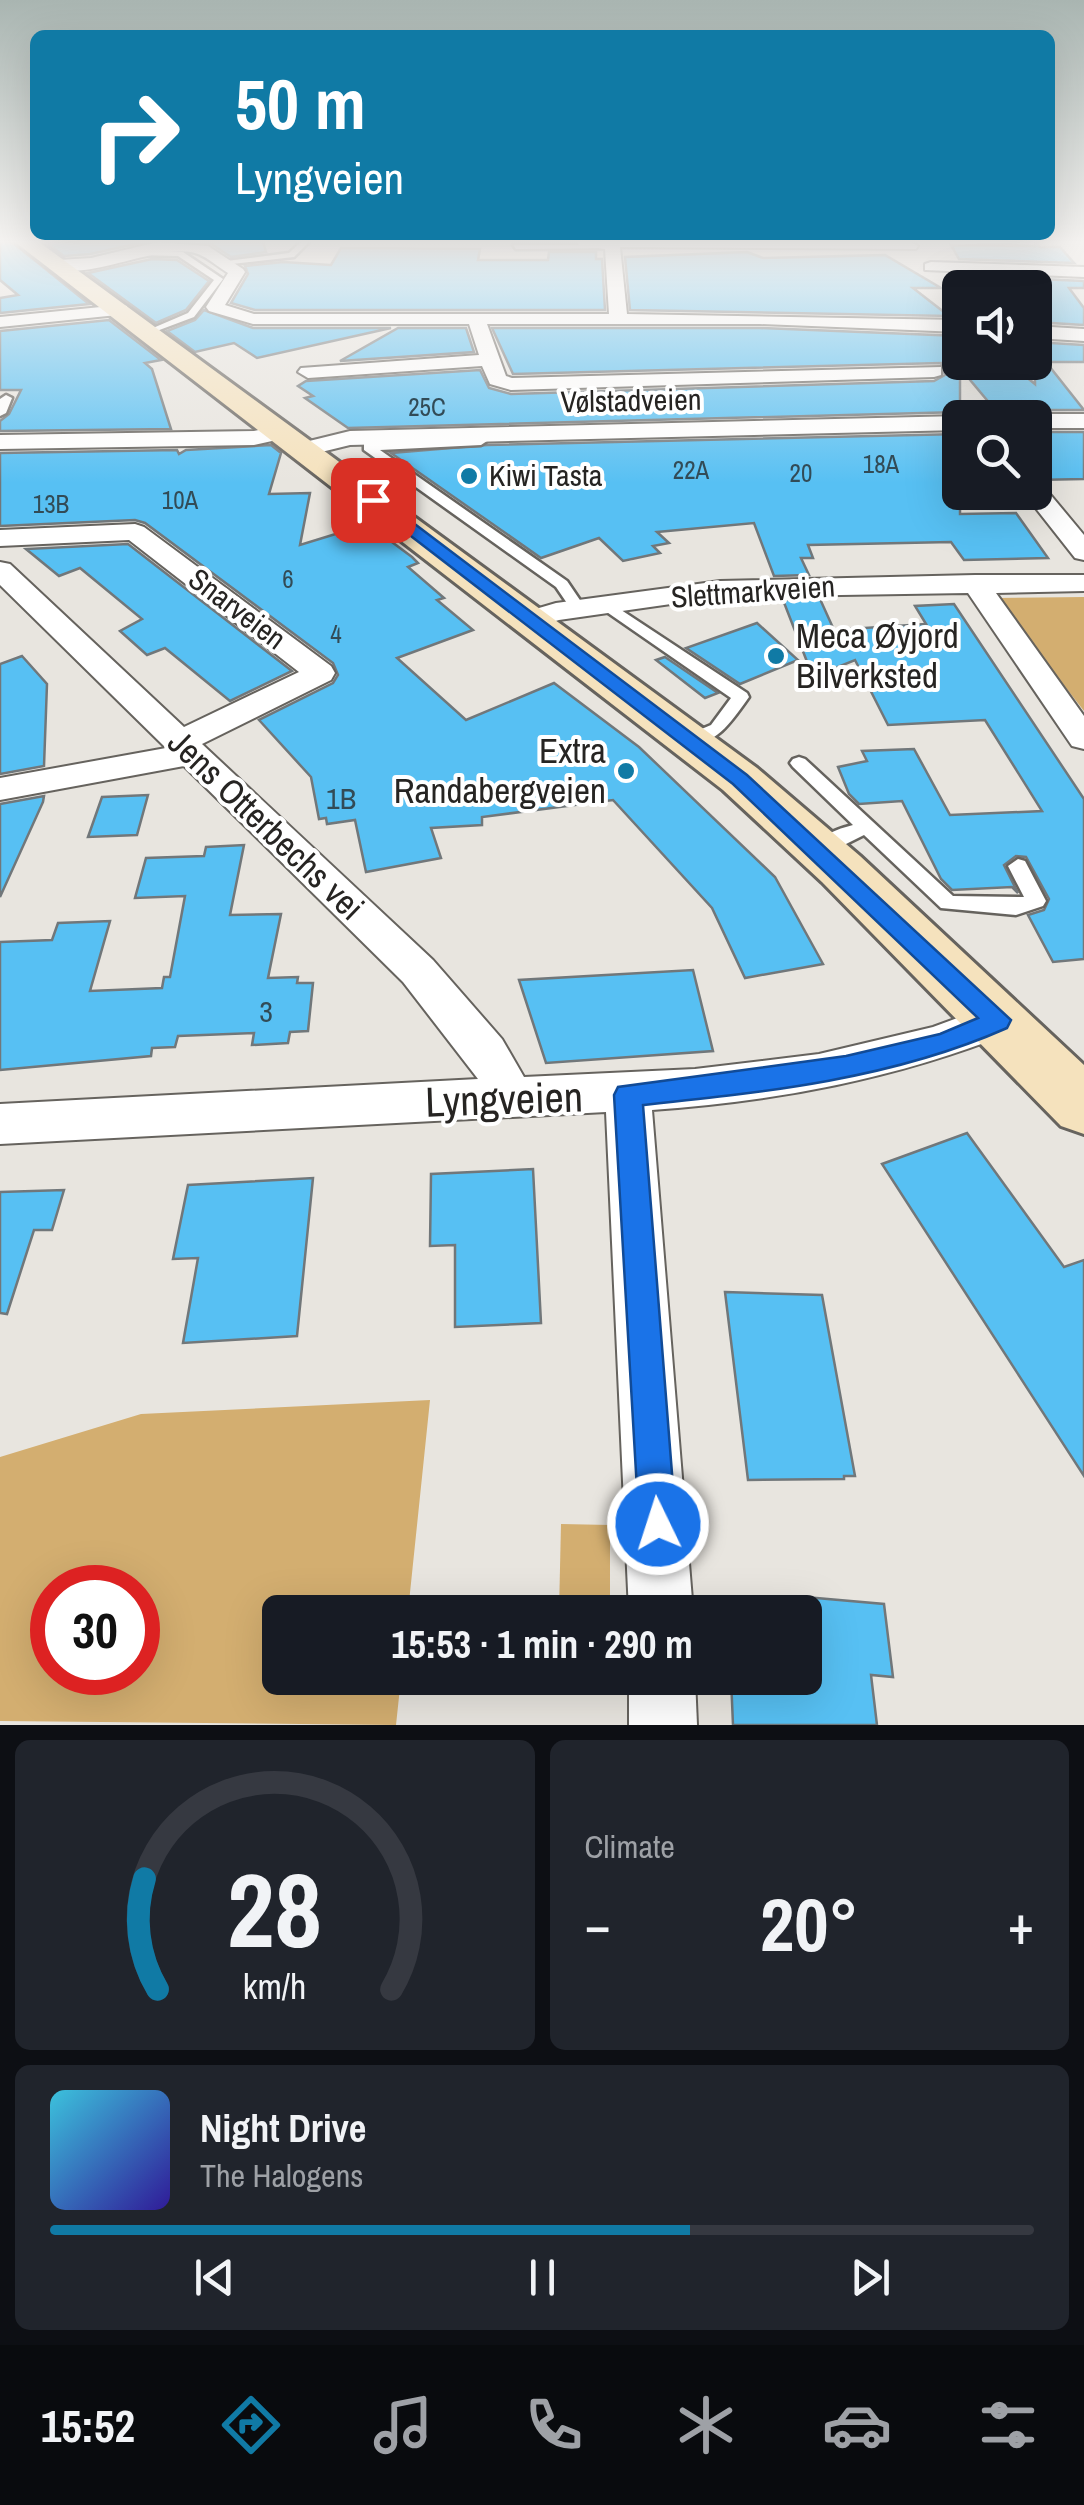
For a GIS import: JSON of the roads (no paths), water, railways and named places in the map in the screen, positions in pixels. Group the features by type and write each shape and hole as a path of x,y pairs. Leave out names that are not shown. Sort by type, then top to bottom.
{"main road":[{"path":"138,322 691,740 819,849 1084,1106"}],"street":[{"path":"475,322 497,380 518,384 939,378 898,323"},
{"path":"870,322 942,325"},
{"path":"1052,333 1084,335"},
{"path":"308,372 487,360"},
{"name":"Vølstadveien","path":"0,442 350,438 369,443 942,417"},
{"path":"1052,422 1084,421"},
{"path":"1050,510 1084,552"},
{"path":"1055,516 1084,515"},
{"name":"Snarveien","path":"0,538 135,532 320,673 185,748"},
{"name":"Jens Otterbechs vei","path":"0,570 418,971 486,1052 511,1097"},
{"path":"975,583 1084,739"},
{"name":"Slettmarkveien","path":"532,620 578,609 720,589 1084,583"},
{"path":"0,788 185,748"},
{"name":"Lyngveien","path":"0,1124 511,1097 628,1095 775,1080 944,1044 998,1020"},
{"path":"628,1095 660,1595"},
{"path":"662,1695 663,1725"}],"lane":[{"path":"0,413 6,398"},
{"path":"369,443 562,584 578,609"},
{"path":"606,605 741,697 717,728 691,740"},
{"path":"799,763 948,903 1016,907 1036,900 1018,866"},
{"path":"819,849 844,834 868,827"}],"place":[{"name":"Kiwi Tasta","path":"469,476"},
{"name":"Meca Øyjord Bilverksted","path":"776,656"},
{"name":"Extra Randabergveien","path":"626,771"}]}
